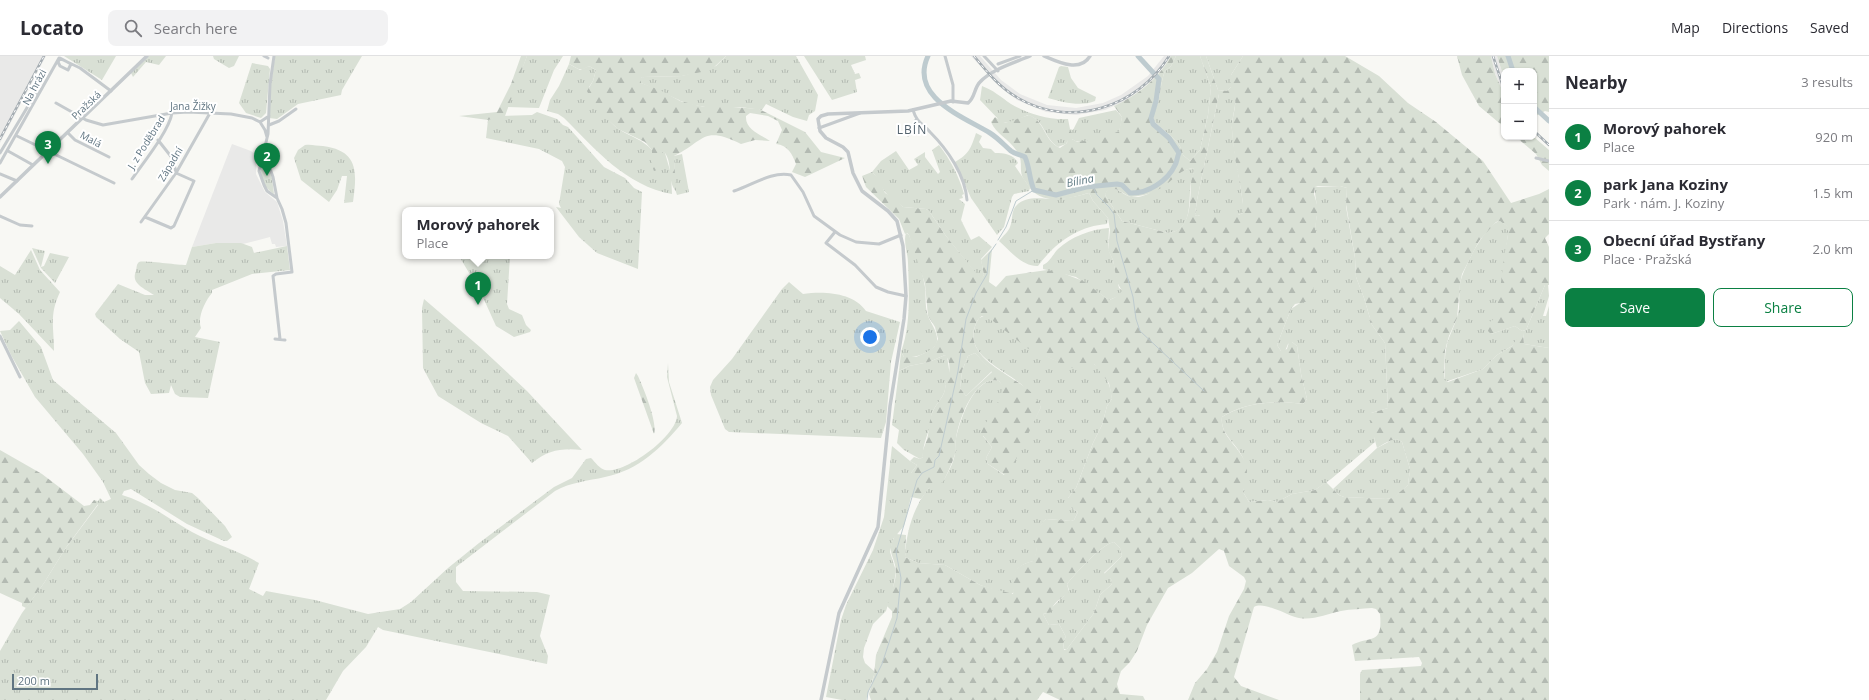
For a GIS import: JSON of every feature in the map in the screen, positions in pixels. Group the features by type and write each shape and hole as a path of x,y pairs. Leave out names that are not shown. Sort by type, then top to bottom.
{"street":[{"name":"Pražská","path":"0,197 147,56"},
{"path":"274,56 270,84 267,140 259,168 260,175 267,190 277,198"},
{"path":"945,56 953,85 953,102"},
{"path":"984,56 998,70"},
{"path":"998,64 1020,56"},
{"path":"821,700 839,613 878,527 890,406 904,319 906,270 901,235 897,221 892,214 862,191 858,185 848,152 843,147 826,138 819,128 818,119 823,114 913,110 948,102 968,103 973,97 979,83 998,70 1030,56"},
{"path":"1044,56 1074,65 1083,64 1090,56"},
{"name":"Na hrázi","path":"0,163 61,57 80,68 111,91"},
{"path":"0,153 37,91"},
{"name":"Jana Žižky","path":"56,103 83,119 108,125 172,113 239,115 252,118 260,122"},
{"path":"269,125 279,121 296,109"},
{"path":"913,110 916,120 929,130 946,149 954,162 966,192 966,200"},
{"path":"819,128 862,112"},
{"name":"J. z Poděbrad","path":"132,179 158,140 171,118 172,113"},
{"name":"Západní","path":"141,222 176,174 210,113"},
{"path":"267,140 265,130 260,122 269,116"},
{"path":"908,134 916,120"},
{"name":"Malá","path":"68,133 75,140 109,157"},
{"path":"16,136 114,183"},
{"path":"145,218 171,228 174,226 194,181 176,174 173,159 158,140"},
{"path":"8,151 34,165"},
{"path":"264,152 273,177 277,198 285,221 292,272 275,274 273,278 280,339"},
{"path":"1536,158 1549,161"},
{"path":"0,174 17,181"},
{"path":"734,191 772,175 791,175 803,192 814,216 847,239 868,244 883,243 901,235"},
{"path":"0,217 20,225 32,226"},
{"path":"835,232 826,243 855,265 876,287 888,292 906,296"},
{"path":"0,336 20,377"},
{"path":"275,339 285,340"}],"shaded area":[{"path":"0,56 46,56 0,143"},
{"path":"971,56 980,56 1001,80 1020,94 1047,105 1076,108 1103,103 1121,95 1148,76 1164,56 1171,56 1152,81 1125,101 1105,110 1076,115 1046,112 1017,100 997,84"},
{"path":"1491,56 1497,56 1501,69 1501,87 1495,74"},
{"path":"232,144 251,151 258,157 256,160 256,174 265,192 277,202 283,221 287,246 276,247 275,244 272,244 270,237 243,244 216,243 192,247"}],"green space":[{"path":"64,56 116,56 102,80"},
{"path":"149,56 166,56 159,65 146,62 133,77 131,73"},
{"path":"213,56 239,56 234,66 229,68 214,59"},
{"path":"275,56 362,56 342,90 341,95 298,104 277,119 269,118 271,84"},
{"path":"521,56 527,56 505,116 488,120 459,116 497,112 511,84"},
{"path":"527,56 563,56 554,70 539,108 507,107"},
{"path":"571,56 726,56 711,70 682,76 644,77 641,78 641,83 660,90 680,101 704,107 720,106 759,109 805,132 821,152 845,158 805,177 792,172 796,164 791,154 784,146 776,144 782,130 778,121 768,116 750,113 746,116 748,125 754,131 770,141 755,140 741,144 728,138 718,136 711,135 704,137 674,156 676,191 673,187 669,162 665,153 658,151 657,170 654,171 652,166 652,150 645,142 618,129 596,109 587,91 593,81 596,70 589,66 579,69 569,64"},
{"path":"726,56 796,56 818,95 815,111 809,115 807,121 793,117 766,104 762,110 740,107 705,107 688,104 641,83 641,78 644,77 682,76 716,66"},
{"path":"804,56 865,56 866,60 851,65 855,74 859,73 861,78 855,80 857,92 832,100"},
{"path":"1171,56 1176,56 1171,66 1165,71 1153,118 1157,124 1175,140 1182,150 1183,155 1190,161 1200,150 1208,115 1211,87 1200,56 1206,56 1218,90 1227,91 1231,87 1231,75 1243,56 1345,56 1379,76 1408,103 1436,122 1483,161 1511,203 1539,194 1549,189 1549,234 1545,238 1549,247 1549,285 1545,285 1526,330 1522,331 1515,326 1491,334 1488,331 1489,322 1493,320 1498,303 1508,233 1508,227 1500,221 1496,222 1479,241 1462,274 1457,318 1445,350 1444,380 1448,382 1483,369 1497,355 1512,346 1520,333 1523,333 1524,344 1549,348 1549,700 1360,700 1360,674 1362,670 1421,666 1422,663 1419,657 1355,661 1352,645 1374,638 1379,631 1380,614 1376,609 1345,610 1307,619 1295,617 1269,607 1258,606 1254,607 1234,677 1241,686 1279,700 1188,700 1195,683 1207,669 1217,652 1229,616 1244,589 1246,581 1244,577 1229,566 1224,551 1219,549 1192,573 1168,588 1147,625 1137,651 1130,662 1121,671 1117,684 1120,694 1143,696 1145,700 1060,700 1043,692 1037,700 871,700 869,694 874,675 876,655 892,617 892,611 887,606 896,575 891,545 896,534 906,535 905,557 918,563 945,565 980,585 1013,594 1012,582 1014,573 1022,565 1033,561 1036,552 1035,538 1043,522 1046,519 1074,520 1078,512 1068,506 1068,498 1076,488 1093,443 1102,425 1107,406 1112,399 1109,383 1094,364 1085,364 1072,368 1027,348 993,321 982,316 978,320 974,329 974,340 977,350 993,366 1031,392 1041,407 1010,472 1005,475 988,464 986,458 992,447 981,433 996,406 1002,392 1002,386 999,381 990,381 982,385 975,392 964,411 957,431 956,452 943,482 929,488 921,499 911,497 911,473 917,465 910,461 914,457 920,459 923,457 931,415 945,392 945,384 949,373 949,361 945,355 929,362 909,366 899,371 901,352 904,357 916,357 934,347 938,339 935,327 928,316 925,284 909,235 907,233 905,234 899,219 866,187 862,176 872,172 879,179 885,193 895,198 903,207 926,209 929,211 946,236 981,279 984,275 981,260 992,249 989,282 996,287 1006,276 1047,270 1060,272 1083,281 1109,300 1116,297 1122,291 1117,282 1113,260 1108,250 1110,230 1108,218 1093,201 1089,193 1063,199 1047,199 1033,191 1022,176 1021,160 1018,154 1013,146 996,130 991,122 995,117 1005,123 1029,115 1038,122 1051,141 1060,148 1067,143 1069,131 1072,133 1072,139 1077,142 1106,137 1119,131 1122,117 1114,106 1123,102 1147,86","holes":["1219,94 1234,94 1235,103 1232,125 1233,139 1242,195 1243,213 1238,215 1207,213 1197,216 1195,215","1193,168 1194,171 1191,182 1190,206 1186,221 1182,227 1176,231 1168,233 1122,221 1105,195 1107,191 1111,189 1117,189 1131,197 1148,194 1156,191 1180,173","1340,186 1347,188 1346,204 1355,258 1356,277 1372,325 1385,343 1388,408 1371,413 1371,426 1377,448 1386,442 1396,439 1402,442 1410,469 1408,485 1393,498 1386,499 1344,497 1339,495 1326,482 1315,490 1292,494 1277,502 1268,500 1249,502 1243,492 1247,473 1246,463 1224,431 1222,417 1250,405 1272,402 1303,404 1307,399 1301,374 1297,346 1292,342 1289,342 1287,349 1281,351 1277,345 1291,309 1295,304 1310,301 1317,274 1318,256 1315,229 1318,208 1314,194 1315,187","975,353 992,372 966,396 960,388 962,371 968,356","1114,542 1120,548 1122,556 1103,575 1111,579 1112,584 1100,595 1094,613 1067,649 1064,650 1063,641 1066,637 1059,624 1049,625 1043,614 1051,612 1054,605 1069,592 1067,584 1076,573 1103,548"]},
{"path":"1176,56 1200,56 1211,87 1208,115 1200,150 1190,161 1183,155 1182,150 1175,140 1157,124 1153,118 1165,71 1171,66"},
{"path":"1206,56 1243,56 1231,75 1231,87 1227,91 1218,90"},
{"path":"1457,56 1491,56 1495,74 1501,87 1501,124 1479,106 1462,75"},
{"path":"1497,56 1549,56 1549,112 1545,111 1537,115 1537,68 1501,69"},
{"path":"252,63 268,66 270,69 266,113 261,118 246,113 239,103"},
{"path":"569,64 580,70 589,66 596,70 593,81 589,87 598,105 615,126 641,141 652,150 652,162 658,150 665,153 671,174 672,194 655,190 626,175 600,154 564,118 558,114 547,111 550,100 559,86"},
{"path":"1059,67 1068,67 1071,78 1078,88 1096,97 1095,101 1078,104 1048,98"},
{"path":"982,86 1025,111 1046,117 1068,119 1070,129 1073,130 1079,118 1116,110 1122,117 1120,129 1115,135 1104,139 1079,142 1072,139 1072,133 1066,144 1058,147 1049,138 1034,117 1028,115 1012,122 1002,123 980,100"},
{"path":"1219,94 1235,94 1232,130 1243,213 1238,215 1197,216 1195,215 1197,200"},
{"path":"537,112 557,119 563,125 568,127 604,167 625,178 634,188 642,192 638,269 597,253 579,237 556,207 561,208 559,204 565,167 562,161 539,149 486,138 488,120 499,116 532,115"},
{"path":"976,133 982,136 979,142 983,148 991,149 995,153 1011,156 1016,160 1018,163 1015,166 1030,188 1029,191 1014,194 1004,227 997,235 971,198 955,162 969,150"},
{"path":"1520,140 1537,140 1549,150 1549,171 1542,165 1536,154"},
{"path":"305,145 323,146 335,149 349,158 355,172 353,202 344,203 347,176 342,176 337,190 329,202 301,180 294,158 298,150"},
{"path":"939,145 954,168 960,181 964,194 962,195 963,198 959,199 965,204 961,220 971,240 979,236 992,247 981,259 984,275 981,280 946,236 929,211 926,209 903,207 885,192 872,172 881,161 896,151 909,170 918,165 914,159 925,152 925,157 938,174 940,172 932,150"},
{"path":"682,154 689,192 677,195 675,189 674,156"},
{"path":"263,155 272,178 274,194 263,182 261,166"},
{"path":"1193,168 1194,172 1191,182 1188,213 1182,227 1176,231 1168,233 1122,221 1105,195 1109,189 1112,188 1129,196 1143,196 1153,191 1180,172"},
{"path":"1340,186 1347,188 1346,207 1355,258 1356,277 1372,325 1385,343 1388,408 1371,413 1375,442 1331,479 1315,490 1292,494 1277,502 1268,500 1249,502 1243,492 1245,466 1243,458 1226,434 1222,423 1222,417 1251,405 1272,402 1303,404 1307,399 1301,374 1297,346 1292,342 1288,344 1285,351 1281,351 1277,345 1291,309 1300,303 1317,217 1315,187"},
{"path":"1089,193 1093,201 1108,218 1107,224 1086,228 1068,237 1052,250 1038,266 1032,266 1022,261 1012,254 999,241 1009,229 1013,210 1020,202 1036,198 1058,199 1074,197"},
{"path":"1500,221 1509,227 1499,303 1491,334 1515,326 1522,331 1526,330 1545,285 1548,285 1549,296 1543,316 1546,316 1549,306 1549,348 1524,344 1523,333 1512,346 1497,355 1483,369 1445,382 1446,349 1458,313 1459,288 1462,277 1470,258 1482,238 1494,224"},
{"path":"1109,228 1108,249 1113,260 1119,288 1123,291 1119,296 1109,300 1076,277 1043,269 1043,265 1050,260 1058,249 1075,237 1088,232"},
{"path":"906,233 909,235 920,264 925,286 927,312 937,338 936,345 933,348 924,354 913,357 904,357 901,352 909,308 908,263 905,240"},
{"path":"216,243 241,243 252,247 254,253 287,246 290,270 252,274 212,290 212,293 204,305 201,315 201,328 195,337 220,342 208,398 180,397 175,394 171,385 169,393 151,394 145,383 139,352 120,339 96,317 95,314 118,284 145,295 154,295 140,286 135,279 137,264 139,262 186,265 192,247"},
{"path":"32,248 45,251 41,267 44,266 50,253 69,257 55,283 41,268"},
{"path":"31,250 40,270 60,292 53,314 54,351 19,314 0,298 0,266 15,275"},
{"path":"461,259 510,259 507,304 509,309 522,315 526,325 531,330 530,332 514,337 496,326 481,293"},
{"path":"789,282 803,294 828,293 846,296 866,311 900,322 891,362 886,422 881,438 729,432 725,429 711,395 710,387 713,380 732,359 782,289"},
{"path":"424,299 481,348 527,391 582,450 568,449 556,451 544,455 532,463 508,436 481,423 438,396 423,368 422,308"},
{"path":"984,316 1002,326 1036,350 1055,360 1069,363 1094,364 1107,380 1112,399 1107,406 1102,425 1093,443 1076,488 1068,498 1071,508 1078,512 1074,520 1046,519 1038,530 1037,549 1034,561 1023,565 1016,571 1013,580 1014,592 1010,595 980,585 945,565 918,563 905,557 907,539 914,513 928,489 942,481 949,471 953,462 956,449 956,438 961,421 970,400 976,391 983,384 990,381 999,381 1003,386 1003,392 983,436 992,447 986,458 988,464 1004,475 1007,473 1041,407 1024,386 993,365 978,349 974,340 974,330 979,318"},
{"path":"19,321 41,347 53,380 116,433 139,465 149,474 161,483 175,490 192,493 225,526 232,537 227,541 224,541 187,524 131,489 124,491 122,495 141,502 192,532 259,563 249,589 263,596 266,591 315,600 368,614 400,609 411,602 448,568 479,543 554,487 572,478 586,459 591,458 599,467 605,470 614,470 637,460 659,443 674,424 677,416 667,377 668,363 669,382 682,423 666,441 648,457 628,469 617,474 573,484 555,491 456,567 456,582 463,591 537,592 550,595 540,636 548,656 547,664 383,630 378,627 366,647 343,671 326,700 0,700 0,651 22,613 44,583 65,549 98,505 97,503 100,498 104,502 111,499 103,482 83,454 35,397 11,355 0,331 10,330"},
{"path":"975,353 992,371 966,396 960,388 962,371 968,356"},
{"path":"945,355 947,356 950,376 945,384 945,392 932,413 923,457 920,459 904,450 897,443 899,430 892,425 899,371 909,366 929,362"},
{"path":"636,373 652,414 655,429 654,434 634,378"},
{"path":"1394,439 1402,442 1410,469 1408,485 1394,498 1344,497 1339,495 1333,489 1377,448"},
{"path":"892,446 917,465 911,473 911,497 904,526 893,539 890,552 896,571 893,589 886,611 873,624 864,648 863,657 865,663 874,671 874,675 866,700 842,700 826,697 841,620 846,605 873,550 884,517"},
{"path":"0,450 42,474 84,506 90,505 94,500 98,501 98,504 65,549 44,583 26,608 22,606 22,603 0,593"},
{"path":"1114,542 1120,548 1122,556 1104,573 1111,579 1112,584 1100,595 1094,613 1067,649 1064,649 1063,641 1066,637 1059,624 1049,625 1043,614 1047,613 1069,590 1067,584 1082,567 1096,553"}],"waterway":[{"name":"Bílina","path":"928,56 924,70 926,83 932,94 941,104 990,133 1013,152 1025,157 1034,190 1056,195 1086,187 1117,184 1122,185 1130,193 1137,193 1150,189 1162,181 1172,171 1179,153 1169,138 1153,124 1151,118 1156,101 1159,79 1138,56"},
{"name":"Bílina","path":"1508,56 1512,68"},
{"name":"Bílina","path":"1537,110 1549,121"},
{"path":"1093,187 1097,195 1114,214 1117,241 1133,297 1136,319 1140,331 1204,391"},
{"path":"998,240 1006,227 1016,201 1034,190"},
{"path":"867,700 868,692 882,664 897,618 901,578 896,552 917,480 922,473 934,467 935,460 939,456 958,371 966,319 976,293 987,274 989,254 996,244"}],"railway":[{"path":"0,139 44,56"},
{"path":"974,56 989,74 1011,94 1038,107 1060,112 1081,112 1102,108 1122,100 1140,88 1156,74 1169,56"},
{"path":"1493,56 1501,80"},
{"path":"1537,134 1549,145"}],"place":[{"name":"Obecní úřad Bystřany","path":"48,164"},
{"name":"park Jana Koziny","path":"267,176"},
{"name":"Morový pahorek","path":"478,305"}],"district":[{"name":"LBÍN","path":"912,129"}]}
